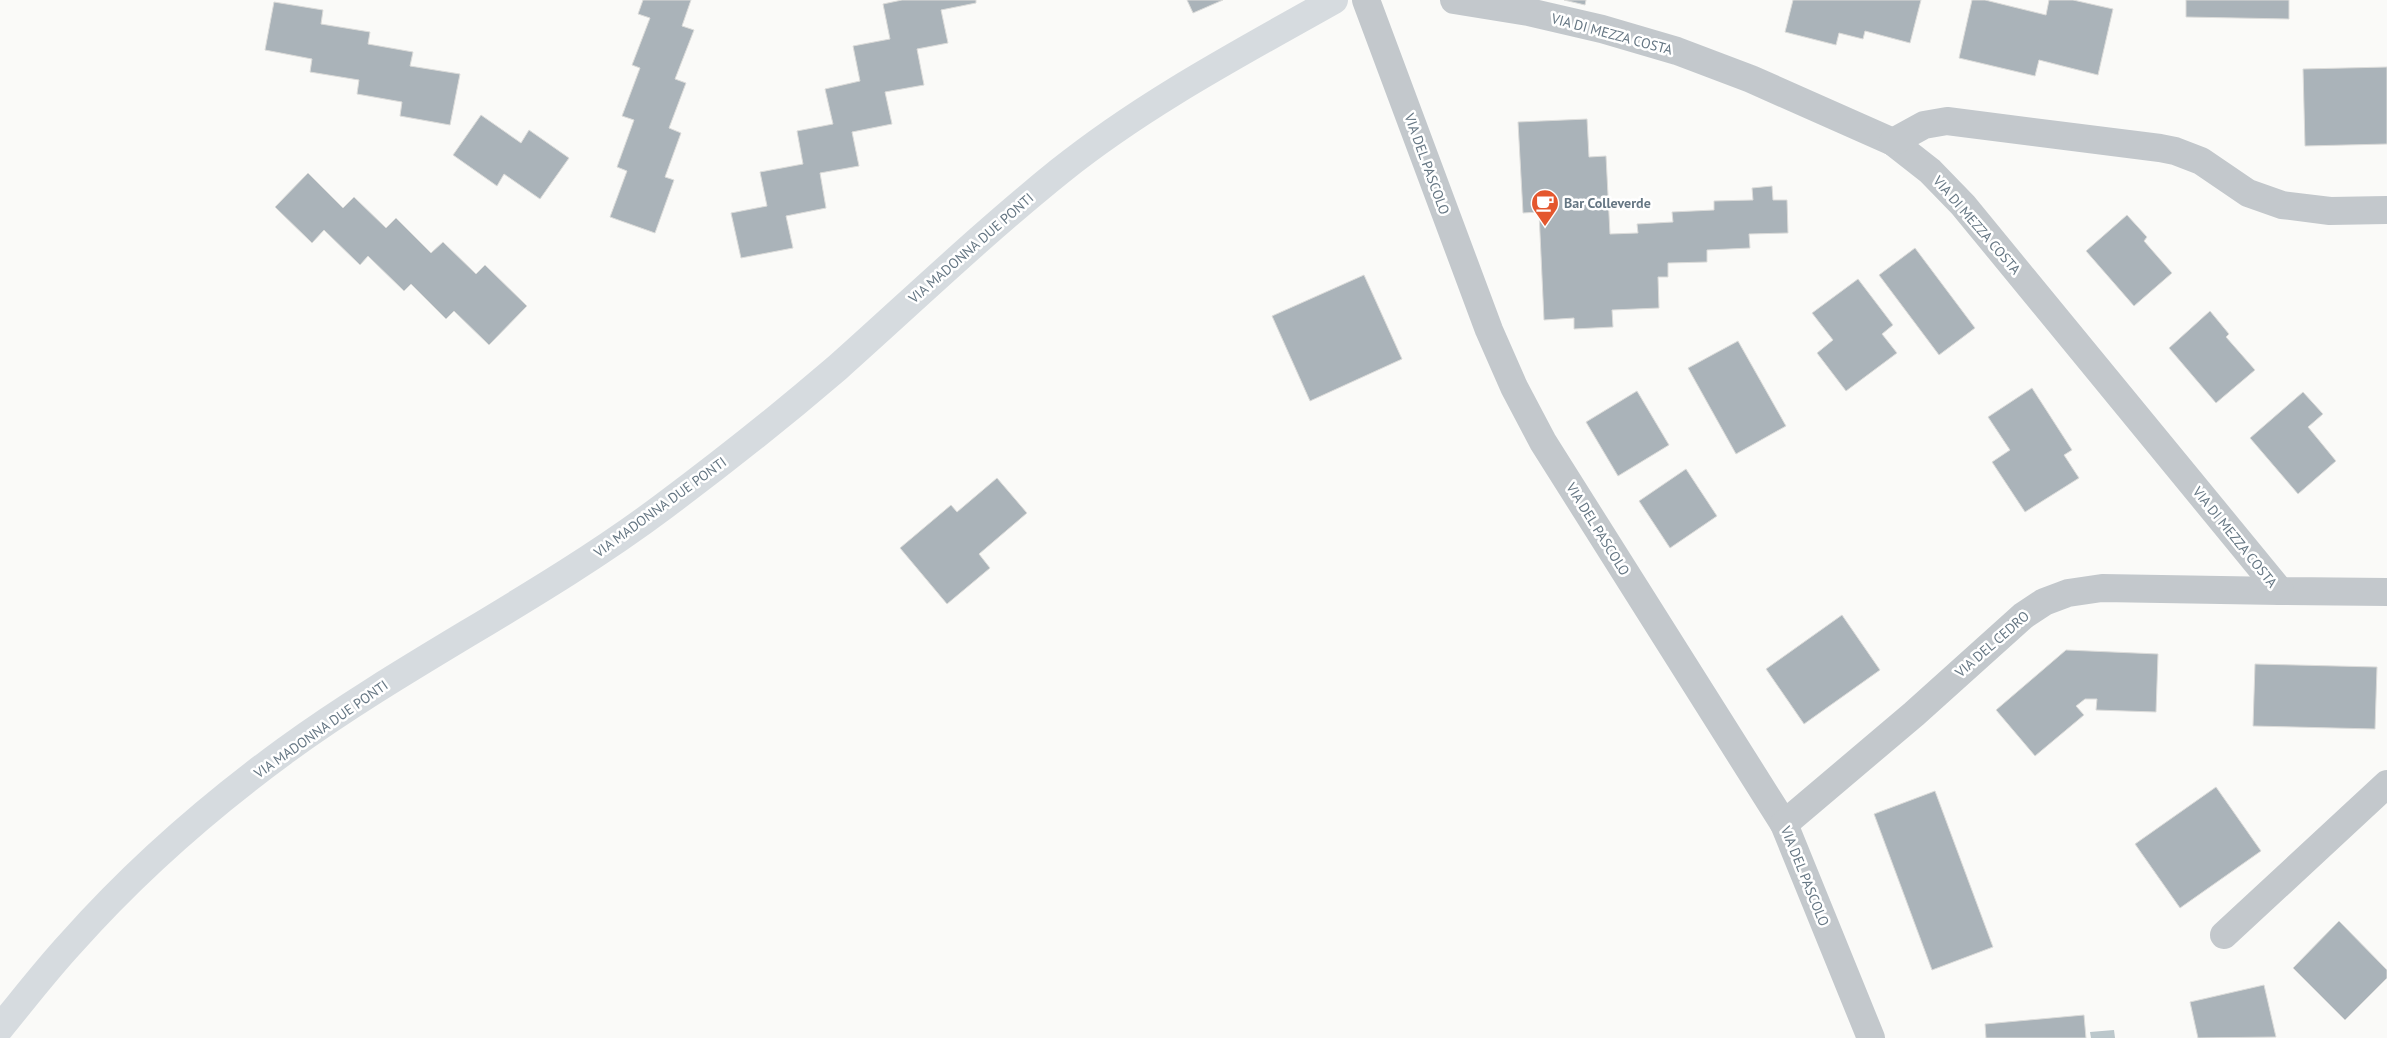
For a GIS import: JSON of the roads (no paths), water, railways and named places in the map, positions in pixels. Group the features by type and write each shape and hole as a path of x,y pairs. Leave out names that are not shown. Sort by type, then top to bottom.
{"main road":[{"name":"VIA MADONNA DUE PONTI","path":"0,1028 69,944 119,892 178,838 269,763 381,686 574,570 663,507 755,437 1060,171 1132,118 1191,81 1334,0"}],"street":[{"name":"VIA DEL PASCOLO","path":"1366,0 1489,330 1514,388 1543,442 1784,824 1871,1038"},
{"name":"VIA DI MEZZA COSTA","path":"1454,0 1565,20 1669,49 1751,79 1893,142 1930,171 1963,205 2280,591 2387,592"},
{"path":"1893,142 1924,125 1947,122 2160,148 2200,161 2248,193 2282,205 2330,211 2387,210"},
{"name":"VIA DEL CEDRO","path":"1784,824 1914,714 2022,616 2044,602 2068,593 2102,588 2280,591"},
{"path":"2224,935 2387,784"}],"place":[{"name":"Bar Colleverde","path":"1545,227"}]}
